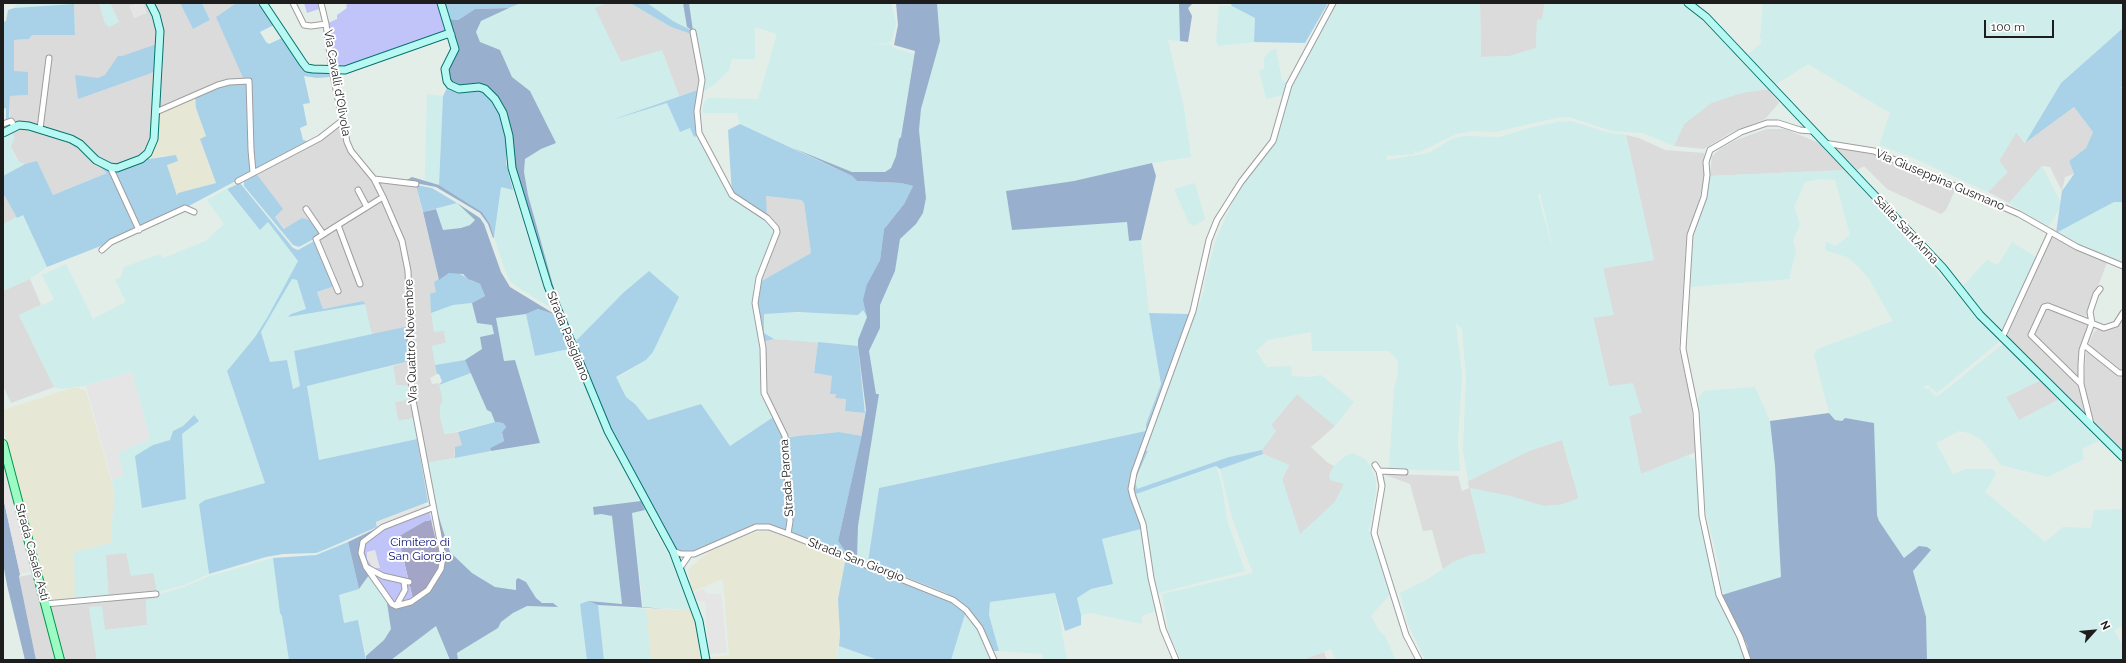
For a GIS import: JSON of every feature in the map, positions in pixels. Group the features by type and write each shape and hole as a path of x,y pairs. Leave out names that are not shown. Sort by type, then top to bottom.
{"main road":[{"name":"Strada Casale Asti","path":"3,444 60,660"}],"street":[{"path":"3,133 15,127 29,126 71,139 80,144 96,160 110,168 117,168 141,158 148,153 154,139 160,31 156,15 150,3"},
{"path":"263,3 307,68 332,70 352,68 447,34 451,35 441,3"},
{"path":"293,3 304,24 311,26 326,24"},
{"name":"Via Cavalli d'Olivola","path":"320,3 326,24 332,70 348,146 374,179"},
{"path":"1176,660 1163,629 1151,578 1142,524 1131,489 1134,473 1193,311 1209,240 1217,220 1241,182 1273,141 1289,85 1333,3"},
{"name":"Salita Sant'Anna","path":"1688,3 1706,17 1943,268 1972,306 2002,338 2123,457"},
{"name":"Strada Parona","path":"693,32 702,80 698,111 700,133 732,195 767,218 776,228 777,232 759,278 755,303 763,348 764,393 785,436 790,521 788,534"},
{"name":"Strada Pasigliano","path":"451,35 455,49 454,54 445,69 447,81 450,85 459,89 479,87 485,89 495,99 503,113 509,132 512,168 548,286 558,313 608,431 673,551 699,621 706,660"},
{"path":"40,129 49,58"},
{"path":"156,112 218,85 229,82 249,81 253,172"},
{"path":"238,181 320,138 343,120"},
{"path":"3,124 11,121 15,127"},
{"path":"1748,660 1740,637 1719,595 1702,516 1696,412 1683,349 1690,235 1704,197 1706,162 1710,150 1741,132 1767,123 1778,123 1800,130 1812,131"},
{"name":"Via Giuseppina Gusmano","path":"1824,143 1874,151 2019,214 2077,247 2123,266"},
{"path":"110,168 139,230"},
{"path":"374,179 416,184"},
{"name":"Via Quattro Novembre","path":"374,179 402,241 408,271 412,395 432,508"},
{"path":"358,190 367,207"},
{"path":"338,291 316,239 383,197"},
{"path":"102,250 111,242 185,208 194,212"},
{"path":"306,209 323,234"},
{"path":"338,225 360,284"},
{"path":"2002,338 2050,232"},
{"path":"2091,425 2081,384 2084,345 2092,323 2090,312 2096,294 2100,289"},
{"path":"2081,384 2031,335 2044,307 2048,306 2098,326 2110,326 2121,319 2123,313"},
{"path":"2084,345 2119,372 2123,373"},
{"path":"1375,465 1382,486 1374,533 1406,635 1419,660"},
{"path":"1378,471 1405,472"},
{"path":"432,508 442,557 440,569 428,590 411,602 396,606 392,604 366,567 362,553 363,542 383,527 432,508"},
{"name":"Strada San Giorgio","path":"689,555 756,527 769,527 854,559 953,600 966,610 980,628 994,660"},
{"path":"673,551 689,555 680,568"},
{"path":"366,567 383,576 406,581 405,590 396,606"},
{"path":"45,604 156,594"}],"shaded area":[{"path":"17,3 97,3 14,8"},
{"path":"99,3 105,23 119,22 110,3 180,3 193,29 210,20 202,3 236,3 217,16 244,80 156,112 154,139 148,153 107,173 53,195 37,162 24,164 19,162 3,136 3,120 10,120 10,96 27,95 14,72 14,40 29,39 32,35 75,35 74,4"},
{"path":"99,3 110,3 119,22 109,27 105,23"},
{"path":"143,3 147,13 134,18 129,6"},
{"path":"180,3 202,3 210,20 193,29"},
{"path":"236,3 253,3 260,5 274,25 260,32 266,42 269,44 282,38 304,68 332,73 332,77 317,78 304,76 310,103 303,104 307,125 300,128 303,140 307,141 307,143 185,208 111,242 47,267 23,215 17,218 3,193 3,176 25,164 37,161 53,195 107,173 81,150 110,168 141,159 176,155 178,161 167,165 177,196 178,193 216,183 200,139 206,136 196,108 195,95 218,85 244,80 216,17"},
{"path":"304,3 318,3 319,9 307,13"},
{"path":"350,3 439,3 447,31 339,69 333,66 328,23 337,19 337,15 347,8 346,5"},
{"path":"444,3 521,3 509,8 475,9 458,20 448,19 448,14"},
{"path":"521,3 607,3 595,8 621,62 662,50 679,96 629,114 667,102 680,132 690,128 698,135 728,196 765,219 774,227 775,236 766,258 757,274 753,289 753,312 758,336 760,357 761,397 775,417 730,446 701,404 648,420 635,404 626,397 616,380 616,377 624,374 646,360 653,352 678,297 649,271 623,293 575,342 556,296 528,195 524,172 525,159 541,149 555,143 530,91 512,77 500,50 480,42 476,32 481,21"},
{"path":"607,3 630,3 671,27 691,34 699,63 700,89 679,96 662,51 621,62 594,8"},
{"path":"630,3 647,3 673,21 693,31 691,34 671,27"},
{"path":"647,3 683,3 687,27 673,21"},
{"path":"683,3 689,3 693,31 687,27"},
{"path":"689,3 891,3 896,23 892,42 872,45 891,44 892,47 914,54 901,137 899,139 896,156 891,168 885,172 852,172 740,124 737,113 702,113 704,102 708,98 758,99 777,34 755,27 755,59 732,59 729,70 716,83 701,93"},
{"path":"896,3 937,3 940,41 921,109 919,130 926,198 923,213 916,224 900,239 895,271 880,305 880,328 869,351 876,394 879,394 858,526 857,558 847,554 838,541 866,410 858,346 858,340 867,317 863,300 867,284 880,260 884,229 904,204 913,186 901,183 857,181 852,176 793,148 852,172 885,172 891,168 896,156 899,139 901,137 915,51 894,45 898,25"},
{"path":"937,3 1179,4 1180,41 1168,40 1184,108 1191,157 1152,163 1074,181 1006,191 1012,230 1127,222 1129,241 1141,240 1149,313 1161,384 1146,424 1146,431 879,488 868,562 857,558 858,526 879,394 876,394 869,351 880,328 880,305 895,271 900,239 916,224 923,213 926,198 919,130 921,109 940,41"},
{"path":"1176,3 1193,3 1188,8 1192,16 1188,42 1180,41 1179,4"},
{"path":"1230,3 1328,3 1305,43 1254,42 1255,18 1232,6"},
{"path":"1336,3 1480,3 1481,57 1510,56 1536,48 1537,20 1542,19 1545,3 1682,3 1699,17 1768,89 1741,93 1711,103 1684,124 1674,146 1643,133 1612,131 1569,117 1556,118 1495,132 1472,131 1456,134 1417,153 1411,149 1415,154 1387,156 1387,160 1429,153 1452,139 1464,136 1500,137 1529,128 1558,122 1572,121 1608,133 1626,135 1654,260 1603,268 1614,315 1593,318 1609,386 1633,383 1642,412 1629,416 1641,474 1689,455 1690,459 1695,458 1700,527 1708,551 1717,596 1738,637 1745,655 1745,660 1631,660 1630,658 1628,660 1425,660 1408,624 1400,593 1428,579 1453,562 1471,555 1486,553 1470,488 1511,496 1544,506 1560,505 1579,498 1562,440 1529,451 1468,481 1463,450 1466,379 1462,329 1456,323 1462,374 1458,441 1460,471 1389,469 1394,388 1398,375 1398,361 1389,351 1312,351 1311,332 1268,340 1256,351 1267,367 1291,366 1292,376 1310,377 1321,375 1354,402 1335,426 1297,394 1271,425 1276,431 1262,450 1229,457 1137,490 1134,488 1148,452 1145,450 1204,291 1205,280 1216,239 1243,179 1274,143 1286,100 1297,72","holes":["1540,193 1556,261 1538,195"]},
{"path":"1480,3 1545,3 1542,19 1537,23 1536,48 1510,56 1481,57"},
{"path":"1763,3 2123,3 2123,28 2061,83 2025,143 2016,133 1999,161 2008,172 1988,192 1909,156 1879,145 1890,113 1808,64 1775,85 1746,56 1762,42 1760,37"},
{"path":"74,4 75,35 32,35 29,39 14,40 14,71 28,72 28,95 10,96 9,119 6,119 6,108 3,109 3,22 6,21 8,10 14,8"},
{"path":"1219,6 1232,6 1255,18 1254,42 1218,46 1216,41"},
{"path":"509,8 481,21 476,32 480,42 500,50 512,77 530,91 556,143 541,149 525,159 524,172 528,195 556,296 575,342 560,313 513,168 506,115 486,89 460,86 452,83 447,76 448,69 457,52 448,19 458,20 475,9"},
{"path":"2123,28 2123,85 2121,88 2123,89 2123,202 2114,202 2056,233 2062,191 2074,174 2069,161 2086,148 2093,132 2074,107 2025,143 2061,83"},
{"path":"157,44 154,72 78,99 75,75 98,78 105,75 118,56"},
{"path":"1276,48 1282,80 1288,83 1283,95 1266,99 1259,70 1264,69 1264,58 1270,51"},
{"path":"447,88 459,92 474,89 482,91 490,98 498,110 505,127 507,138 506,163 513,190 501,187 494,237 490,224 482,212 439,185 443,96"},
{"path":"700,89 698,135 694,137 690,128 680,132 667,103 612,120"},
{"path":"1768,89 1779,103 1765,119 1730,133 1704,149 1674,146 1684,124 1711,103 1741,93"},
{"path":"427,94 443,96 439,185 425,180"},
{"path":"193,96 206,136 200,139 216,183 178,193 177,200 167,165 167,155 149,159 141,159 154,141 156,112"},
{"path":"2074,107 2093,132 2086,148 2069,161 2074,174 2065,177 2062,191 2050,167 2042,166 2009,203 1988,192 2007,172 1999,161 2016,132 2025,143"},
{"path":"342,124 345,142 372,179 400,242 405,260 409,326 372,335 363,301 323,309 317,292 332,287 316,240 285,229 275,217 255,173"},
{"path":"740,124 852,176 857,181 901,183 913,186 904,204 884,229 880,260 867,284 867,317 863,310 858,315 798,312 764,314 764,333 774,339 762,342 756,316 758,283 811,253 804,203 801,200 766,196 767,218 732,195 728,130"},
{"path":"1767,129 1785,129 1819,143 1844,170 1710,176 1712,156 1720,149 1736,140"},
{"path":"10,132 15,137 11,147 15,157 19,162 24,164 3,176 3,136"},
{"path":"1626,135 1639,138 1665,150 1704,153 1704,178 1699,201 1687,236 1679,349 1690,397 1696,452 1641,474 1629,416 1642,412 1609,386 1593,317 1613,315 1603,268 1654,260"},
{"path":"1836,148 1877,155 1956,188 1946,210 1941,214 1887,189 1864,166 1856,171 1834,150"},
{"path":"1152,163 1156,176 1141,240 1129,241 1127,222 1012,230 1006,191 1074,181"},
{"path":"2042,166 2062,205 2048,227 2009,203"},
{"path":"1844,170 2000,341 1937,393 1928,385 1924,387 1925,390 1928,388 1935,396 1938,396 2003,344 2041,380 2006,397 2019,420 2058,400 2099,441 2082,449 2084,459 2048,477 2001,465 1982,440 1969,433 1959,431 1936,443 1953,474 1966,469 1993,469 1996,474 1985,492 2045,542 2063,527 2091,528 2094,510 2123,509 2123,626 2114,630 2123,646 2123,660 1927,660 1926,617 1913,570 1879,521 1842,421 1835,420 1829,413 1814,354 1818,349 1893,321 1869,279 1859,267 1847,257 1825,250 1826,242 1836,246 1850,235 1835,180 1820,179 1805,182 1794,207 1800,224 1793,241 1796,251 1789,279 1690,287 1693,237 1705,203 1710,176"},
{"path":"255,172 283,209 275,217 284,229 302,218 313,221 323,234 299,247 293,245 244,186 244,178"},
{"path":"412,177 439,185 482,212 490,224 494,237 493,238 488,224 480,213 436,187 405,181"},
{"path":"240,183 293,248 298,250 316,240 333,283 332,287 317,292 323,309 363,301 365,304 288,317 291,314 306,309 297,280 292,279 261,332 270,362 287,360 293,389 300,386 294,351 409,326 410,361 307,386 319,460 417,439 428,502 376,522 377,527 316,553 283,554 266,557 209,574 199,504 205,500 265,483 227,371 255,337 298,261 268,222 260,230 227,189"},
{"path":"378,183 416,185 439,280 436,292 430,295 434,332 444,330 446,343 432,346 437,374 430,378 432,384 439,383 443,401 440,406 445,434 458,432 462,445 454,453 455,458 426,463 413,394 411,293 408,259"},
{"path":"1195,183 1205,219 1194,226 1189,223 1174,189"},
{"path":"416,185 432,188 457,203 423,212"},
{"path":"501,187 513,190 550,307 520,289 510,281 505,270 494,237"},
{"path":"226,189 260,230 268,222 298,261 255,337 227,371 265,483 205,500 199,504 209,574 184,585 157,592 153,573 131,576 126,553 106,555 109,602 75,605 74,552 111,543 114,490 112,480 124,475 117,453 150,439 132,372 84,386 62,389 54,387 19,315 54,300 42,275 66,264 93,319 126,302 115,280 121,277 124,267 160,254 163,258 206,241 224,224 207,200","holes":["193,415 199,421 182,434 186,499 153,445 170,440 173,431 183,426"]},
{"path":"3,193 17,218 3,224"},
{"path":"765,196 801,200 804,203 811,253 758,283 777,232 767,218"},
{"path":"2114,202 2123,202 2123,264 2078,245 2056,233"},
{"path":"457,203 475,220 470,225 461,228 443,230 436,209"},
{"path":"457,203 480,218 484,224 501,272 510,287 556,315 538,309 526,314 496,318 504,361 515,360 540,443 491,451 490,448 504,441 502,432 506,427 503,423 495,422 491,412 487,410 465,360 482,349 480,337 494,334 492,325 477,323 472,303 485,296 480,284 468,279 463,274 449,273 439,280 423,212 436,209 443,230 461,228 470,225 475,220"},
{"path":"22,214 47,267 30,279 3,291 3,224"},
{"path":"2052,235 2070,246 2107,262 2088,314 2085,316 2049,303 2042,304 2028,336 2079,387 2084,411 2082,412 2006,338"},
{"path":"2012,242 2036,257 2015,306 2001,332 1975,305 1962,287 1987,260 1998,265"},
{"path":"649,271 679,297 653,352 646,360 616,377 626,397 635,404 648,420 701,404 730,446 772,418 776,418 784,440 789,437 839,432 862,436 838,541 847,554 767,524 756,525 742,530 692,553 682,553 672,549 610,430 573,344 623,293"},
{"path":"457,272 480,284 485,296 472,303 453,305 431,313 430,294 436,292 434,282 449,273"},
{"path":"30,279 41,305 19,315 54,387 11,403 3,386 3,291"},
{"path":"292,279 297,280 306,309 291,314 289,317 365,304 372,335 294,351 300,386 293,389 287,360 270,362 261,332"},
{"path":"472,303 477,323 492,325 494,334 483,348 465,360 435,365 432,346 446,343 444,331 434,332 431,313 453,305"},
{"path":"2048,308 2089,323 2081,346 2078,363 2078,376 2075,376 2034,335 2045,309"},
{"path":"538,309 556,315 569,349 535,356 526,314"},
{"path":"863,310 867,317 858,340 858,346 774,339 764,333 764,314"},
{"path":"1149,313 1189,314 1142,450 1148,451 1135,481 1137,489 1229,457 1262,450 1263,454 1220,469 1216,466 1136,494 1147,529 1141,529 1102,539 1113,584 1091,589 1077,598 1081,615 1081,625 1065,631 1055,593 990,602 989,615 999,651 993,651 976,618 957,600 946,593 868,562 879,488 1146,431 1146,424 1161,384"},
{"path":"526,314 535,356 569,349 604,433 641,501 593,507 601,514 612,516 622,604 588,601 580,604 587,660 458,660 457,653 498,628 501,622 513,613 527,606 557,607 553,603 542,603 536,598 526,582 516,580 516,590 495,587 472,573 450,552 435,505 426,463 540,443 515,360 504,361 496,318"},
{"path":"2123,319 2123,371 2091,347 2089,343 2094,332 2098,329 2111,329"},
{"path":"774,339 818,342 814,373 832,376 836,397 846,399 845,411 865,413 862,436 839,432 815,434 804,437 785,436 765,397 762,342"},
{"path":"818,342 858,346 865,413 845,411 846,399 835,398 836,394 830,394 832,376 814,373"},
{"path":"2088,352 2119,377 2123,376 2123,453 2097,426 2091,416 2084,382 2086,353"},
{"path":"465,360 471,373 439,385 442,381 439,374 437,374 435,365"},
{"path":"410,361 410,386 396,385 393,366"},
{"path":"393,366 396,385 410,386 410,399 395,402 398,421 414,418 417,439 319,460 307,386"},
{"path":"132,372 150,439 118,453 124,475 112,480 86,386"},
{"path":"471,373 487,410 491,412 495,422 444,434 440,417 440,406 443,401 439,385"},
{"path":"2041,380 2058,400 2019,420 2006,397"},
{"path":"1755,387 1770,421 1775,467 1781,577 1727,595 1721,590 1719,564 1706,513 1702,478 1701,424 1698,399 1704,391"},
{"path":"72,388 79,388 86,391 114,490 111,543 75,552 75,605 48,607 3,426 3,410"},
{"path":"1297,394 1335,426 1311,447 1328,463 1334,466 1329,475 1344,484 1335,502 1300,535 1282,479 1289,465 1263,454 1262,450 1276,431 1271,425"},
{"path":"410,399 414,418 398,421 395,402"},
{"path":"1829,413 1835,420 1842,421 1845,418 1874,423 1877,515 1879,521 1904,558 1919,546 1927,547 1931,550 1913,571 1926,617 1927,660 1750,660 1747,645 1722,595 1781,577 1775,466 1770,421"},
{"path":"194,415 199,421 182,434 186,499 142,508 135,456 153,445 170,440 173,431 183,426"},
{"path":"495,422 503,423 506,427 502,432 504,441 490,448 491,451 455,458 455,447 462,445 458,432"},
{"path":"1562,440 1579,499 1560,505 1544,506 1470,488 1486,553 1471,555 1453,562 1443,570 1432,530 1423,531 1410,484 1383,474 1458,476 1462,491 1469,488 1468,481 1529,451"},
{"path":"1353,453 1365,459 1371,467 1376,481 1376,491 1369,531 1391,593 1371,616 1379,631 1385,636 1396,660 1336,660 1331,649 1302,660 1181,660 1169,634 1162,594 1253,573 1233,521 1220,469 1263,454 1289,465 1282,479 1300,534 1335,502 1344,484 1330,480 1329,475 1334,466 1345,456"},
{"path":"3,460 32,571 20,574 3,497"},
{"path":"1216,466 1222,486 1227,520 1245,571 1158,593 1146,536 1147,529 1136,494"},
{"path":"3,497 20,574 19,577 36,660 25,660 7,585 3,563"},
{"path":"641,501 645,510 632,513 642,607 667,609 598,605 588,601 622,604 612,516 601,514 594,515 593,507"},
{"path":"424,504 426,508 377,527 376,522"},
{"path":"435,505 450,552 472,573 495,587 516,590 516,580 518,578 526,582 536,598 542,603 553,603 558,607 527,606 513,613 501,622 498,628 457,653 458,660 450,660 436,626 391,660 366,660 366,656 384,640 391,629 387,603 389,602 391,605 398,608 420,599 430,591 442,569"},
{"path":"645,510 678,573 693,610 643,607 632,513"},
{"path":"429,511 433,524 431,520 425,521 398,537 413,599 404,604 393,603 365,561 363,548 364,543 384,529"},
{"path":"375,529 377,530 361,542 369,575 359,589 348,542"},
{"path":"1141,529 1155,611 1142,616 1142,624 1091,613 1081,615 1077,598 1091,589 1113,584 1102,539"},
{"path":"768,531 846,557 838,599 840,635 836,660 710,660 709,657 729,655 723,579 692,592 688,569 709,552 732,541 757,532"},
{"path":"348,542 359,589 339,595 344,623 358,620 366,660 289,660 282,616 280,613 273,558 316,555"},
{"path":"375,550 380,568 373,568 367,559 367,552"},
{"path":"126,552 154,573 158,598 146,600 147,625 105,630 89,607 97,660 36,660 19,577 33,574 42,608 109,602 105,555"},
{"path":"846,557 953,601 966,611 951,660 878,660 839,646 840,635 838,599"},
{"path":"273,558 280,612 282,616 289,660 97,660 89,607 102,606 105,630 147,625 146,600 158,598 157,595 184,587 210,576"},
{"path":"369,575 389,602 387,603 391,629 384,640 366,656 359,621 344,624 339,595 359,589"},
{"path":"703,589 708,594 721,594 727,653 709,654 705,602 695,600 693,593"},
{"path":"1055,593 1067,660 1042,660 1043,654 999,651 989,615 990,602"},
{"path":"588,601 598,605 604,660 587,660 580,604"},
{"path":"598,605 646,609 651,660 604,660"},
{"path":"646,609 693,610 701,636 703,660 651,660"},
{"path":"966,611 980,630 992,660 951,660"},
{"path":"436,626 450,660 391,660 421,637"},
{"path":"839,646 878,660 836,660"},
{"path":"1324,652 1327,660 1302,660"}],"green space":[{"name":"Cimitero di San Giorgio","path":"431,520 440,557 438,569 427,589 413,599 398,536 425,521"}]}
